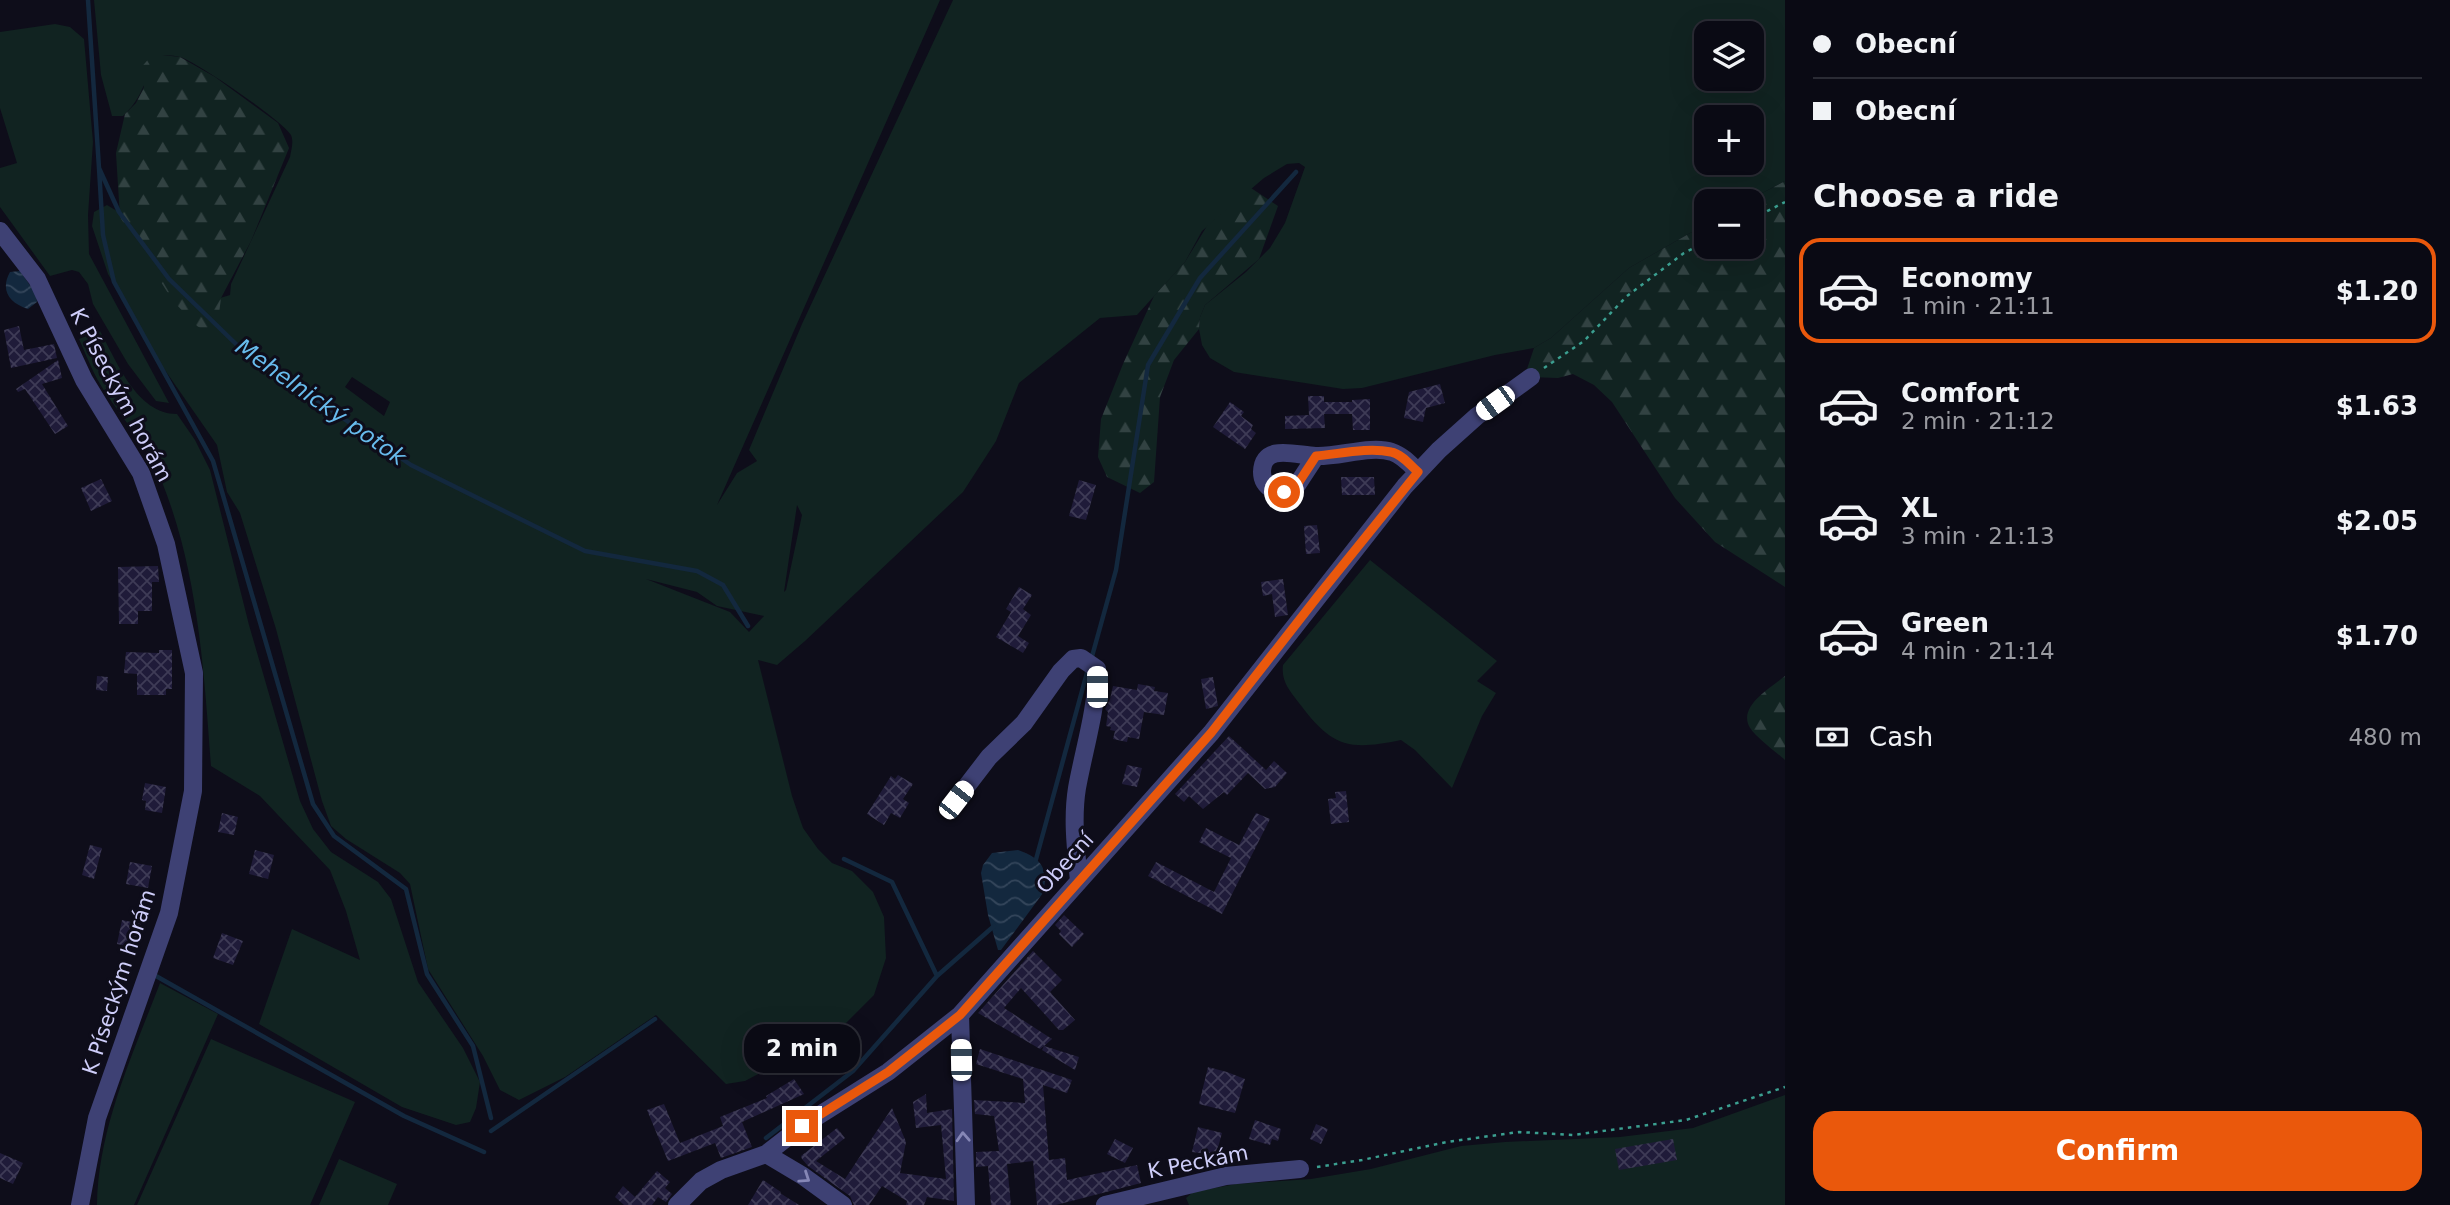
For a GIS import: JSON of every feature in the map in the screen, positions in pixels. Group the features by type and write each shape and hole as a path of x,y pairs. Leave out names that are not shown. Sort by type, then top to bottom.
{"street":[{"name":"K Píseckým horám","path":"0,231 37,279 84,380 141,473 166,544 194,673 193,791 169,913 97,1118 80,1205"},
{"name":"Obecní","path":"677,1205 701,1181 721,1170 765,1154 802,1126 888,1072 960,1015 1211,733 1418,472 1477,416 1531,377"},
{"path":"1316,456 1392,452 1418,472"},
{"path":"956,800 989,757 1024,723 1060,671 1073,659 1082,658 1091,662 1097,669 1097,687 1076,792 1074,839 1079,881"},
{"path":"960,1015 966,1205"},
{"path":"765,1154 803,1176 843,1205"},
{"name":"K Peckám","path":"1105,1205 1226,1176 1300,1170"}],"path":[{"path":"1764,213 1785,202"},
{"path":"1531,377 1584,341 1627,296 1694,248"},
{"path":"1300,1170 1447,1142 1520,1132 1573,1135 1686,1120 1785,1087"}],"green space":[{"path":"94,0 940,0 717,505 737,473 757,461 749,450 802,324 953,0 1785,0 1785,181 1764,192 1764,189 1694,189 1694,231 1629,268 1551,338 1534,348 1362,388 1343,389 1234,372 1210,358 1202,345 1199,329 1205,305 1246,272 1270,248 1285,223 1305,167 1299,163 1287,164 1264,178 1202,231 1185,262 1137,315 1100,318 1019,383 996,441 963,492 777,665 758,660 792,796 803,828 832,863 852,871 873,892 884,917 886,958 874,995 837,1032 745,1081 726,1084 656,1015 565,1077 519,1100 500,1090 483,1056 428,969 410,884 400,873 346,839 331,826 276,629 240,513 227,492 217,445 160,363 108,274 92,226 94,212 107,205 117,211 137,241 220,298 230,295 231,284 290,157 291,135 273,118 203,69 170,55 153,55 146,80 130,109 123,116 112,116 101,75","holes":["352,377 390,402 384,416 345,387","797,505 802,515 784,592","646,579 697,592 717,606 764,616 749,632 730,612"]},
{"path":"55,24 70,27 84,39 93,142 88,215 89,254 169,403 156,401 128,364 93,304 88,284 79,272 72,270 50,276 0,207 0,168 17,163 0,108 0,32"},
{"path":"153,54 180,57 215,77 278,123 289,148 251,241 221,298 216,337 197,326 173,301 120,217 116,153 125,114 136,103 144,87 138,71"},
{"path":"1785,181 1785,587 1715,542 1675,498 1612,402 1594,385 1573,374 1558,378 1531,377 1527,369 1534,348 1551,338 1629,268 1694,231 1694,259 1764,259 1764,192"},
{"path":"1251,188 1278,206 1259,259 1205,305 1199,329 1174,360 1160,397 1154,482 1140,493 1107,477 1098,457 1101,419 1154,296 1185,262 1207,226"},
{"path":"100,331 130,384 150,405 163,412 177,414 195,440 210,470 249,625 300,801 313,829 331,852 378,882 391,899 418,982 463,1048 480,1082 476,1108 470,1122 456,1125 402,1107 259,1024 292,929 360,960 346,911 330,870 260,796 211,766 197,622 184,551 157,470 101,386 79,339"},
{"path":"1370,560 1497,661 1477,681 1496,693 1482,716 1452,788 1415,750 1401,740 1354,745 1332,737 1311,718 1285,681 1283,665"},
{"path":"1785,676 1785,760 1755,734 1747,718 1758,697"},
{"path":"160,983 218,1014 134,1205 97,1205 103,1148 110,1120 128,1064"},
{"path":"211,1039 355,1102 310,1205 137,1205"},
{"path":"1785,1095 1785,1205 1189,1205 1186,1198 1193,1192 1236,1184 1311,1179 1371,1169 1461,1146 1620,1137 1693,1128"},
{"path":"339,1159 397,1184 388,1205 319,1205"}],"water":[{"path":"20,271 36,294 37,302 28,309 11,299 6,290 10,272"},
{"path":"1018,850 1038,861 1044,871 1045,884 1043,893 1001,950 998,950 988,915 981,873 983,865 992,853"}],"building":[{"path":"19,326 24,350 54,344 57,358 11,368 4,330"},
{"path":"58,360 62,378 42,384 68,426 55,434 25,389 18,392 16,389"},
{"path":"1440,384 1445,403 1426,408 1423,422 1404,418 1409,392"},
{"path":"1308,396 1324,396 1324,402 1370,399 1370,430 1353,430 1352,414 1324,414 1325,428 1285,429 1285,416 1309,415"},
{"path":"1230,402 1244,412 1241,416 1253,425 1251,429 1256,433 1245,449 1213,427"},
{"path":"1341,477 1374,477 1375,495 1342,495"},
{"path":"101,479 112,501 91,511 81,488"},
{"path":"1079,480 1096,485 1086,520 1069,516"},
{"path":"1317,525 1320,553 1306,554 1304,526"},
{"path":"158,566 159,582 152,582 152,611 138,611 138,624 119,624 118,567"},
{"path":"1283,579 1288,615 1275,617 1272,594 1263,596 1261,582"},
{"path":"1019,587 1032,595 1023,609 1031,615 1018,636 1029,643 1023,653 996,637 1011,612 1006,609"},
{"path":"159,650 172,650 172,689 166,689 166,695 137,695 137,674 124,673 126,652 159,653"},
{"path":"97,676 108,677 107,691 96,690"},
{"path":"1213,677 1218,706 1206,709 1201,679"},
{"path":"1138,684 1155,687 1154,691 1168,693 1164,715 1144,712 1139,739 1128,737 1127,742 1113,739 1115,731 1106,726 1108,712 1105,709 1113,686 1137,690"},
{"path":"1229,736 1266,770 1274,761 1287,773 1275,787 1265,789 1248,773 1227,795 1224,792 1203,809 1189,796 1184,802 1175,794"},
{"path":"1127,765 1142,768 1137,787 1122,784"},
{"path":"898,775 913,784 903,799 909,803 900,818 891,813 884,825 867,814 891,776 895,779"},
{"path":"145,783 166,787 162,813 145,810 146,801 142,800"},
{"path":"1346,791 1349,822 1331,824 1328,799 1336,798 1335,792"},
{"path":"222,813 238,817 234,835 218,832"},
{"path":"1256,813 1270,819 1222,914 1148,876 1156,862 1214,892 1231,858 1199,842 1206,828 1239,845"},
{"path":"90,845 102,848 94,879 82,875"},
{"path":"255,850 274,855 268,879 249,874"},
{"path":"130,862 152,866 148,888 126,884"},
{"path":"1064,915 1084,934 1072,947 1059,934 1061,931 1055,925"},
{"path":"122,920 141,924 137,948 117,944"},
{"path":"222,933 243,941 233,965 213,958"},
{"path":"1033,951 1062,980 1050,992 1075,1020 1063,1030 1059,1030 1021,988 1004,1008 1052,1039 1040,1049 978,1013"},
{"path":"1044,1046 1079,1057 1075,1070 1042,1050"},
{"path":"980,1049 1072,1080 1067,1093 1043,1085 1049,1160 1065,1158 1067,1180 1137,1165 1141,1183 1056,1205 1037,1205 1033,1161 1007,1164 1011,1205 991,1205 988,1166 976,1167 976,1152 999,1151 994,1116 975,1114 974,1100 1025,1103 1023,1079 976,1064"},
{"path":"1208,1067 1245,1079 1235,1113 1199,1104"},
{"path":"794,1079 804,1094 742,1122 752,1147 721,1158 715,1143 668,1161 647,1110 664,1104 680,1143 723,1126 720,1117 767,1098 766,1096"},
{"path":"926,1094 927,1113 952,1109 954,1201 927,1197 924,1205 906,1205 907,1201 882,1186 869,1205 854,1205 850,1196 802,1159 801,1156 837,1128 845,1138 816,1161 845,1179 892,1108 906,1142 900,1173 946,1179 941,1125 916,1128 913,1102"},
{"path":"1255,1120 1281,1129 1278,1141 1272,1139 1270,1145 1249,1139"},
{"path":"1316,1124 1328,1129 1321,1144 1310,1139"},
{"path":"1198,1127 1222,1133 1216,1155 1192,1152"},
{"path":"1115,1139 1133,1148 1125,1163 1107,1154"},
{"path":"1673,1139 1677,1160 1619,1170 1615,1149"},
{"path":"0,1153 23,1163 13,1184 0,1178"},
{"path":"657,1171 670,1182 665,1188 672,1194 666,1202 658,1197 652,1205 624,1205 615,1197 623,1186 635,1197"},
{"path":"763,1180 780,1193 799,1205 748,1205"}],"waterway":[{"name":"Mehelnický potok","path":"88,0 99,168 119,212 169,279 237,345 411,465 585,551 697,571 723,585 748,626"},
{"path":"99,168 103,235 114,282 213,461 313,804 334,836 406,889 427,974 473,1046 491,1118"},
{"path":"1091,660 1116,570 1148,365 1200,278 1296,172"},
{"path":"1035,863 1088,669"},
{"path":"766,1138 853,1071 937,976 892,882 844,859"},
{"path":"937,976 994,926"},
{"path":"156,976 404,1116 484,1152"},
{"path":"491,1131 655,1019"}],"route":[{"path":"802,1126 888,1072 960,1015 1211,733 1418,472 1392,452 1316,456 1295,488 1284,492"}]}
